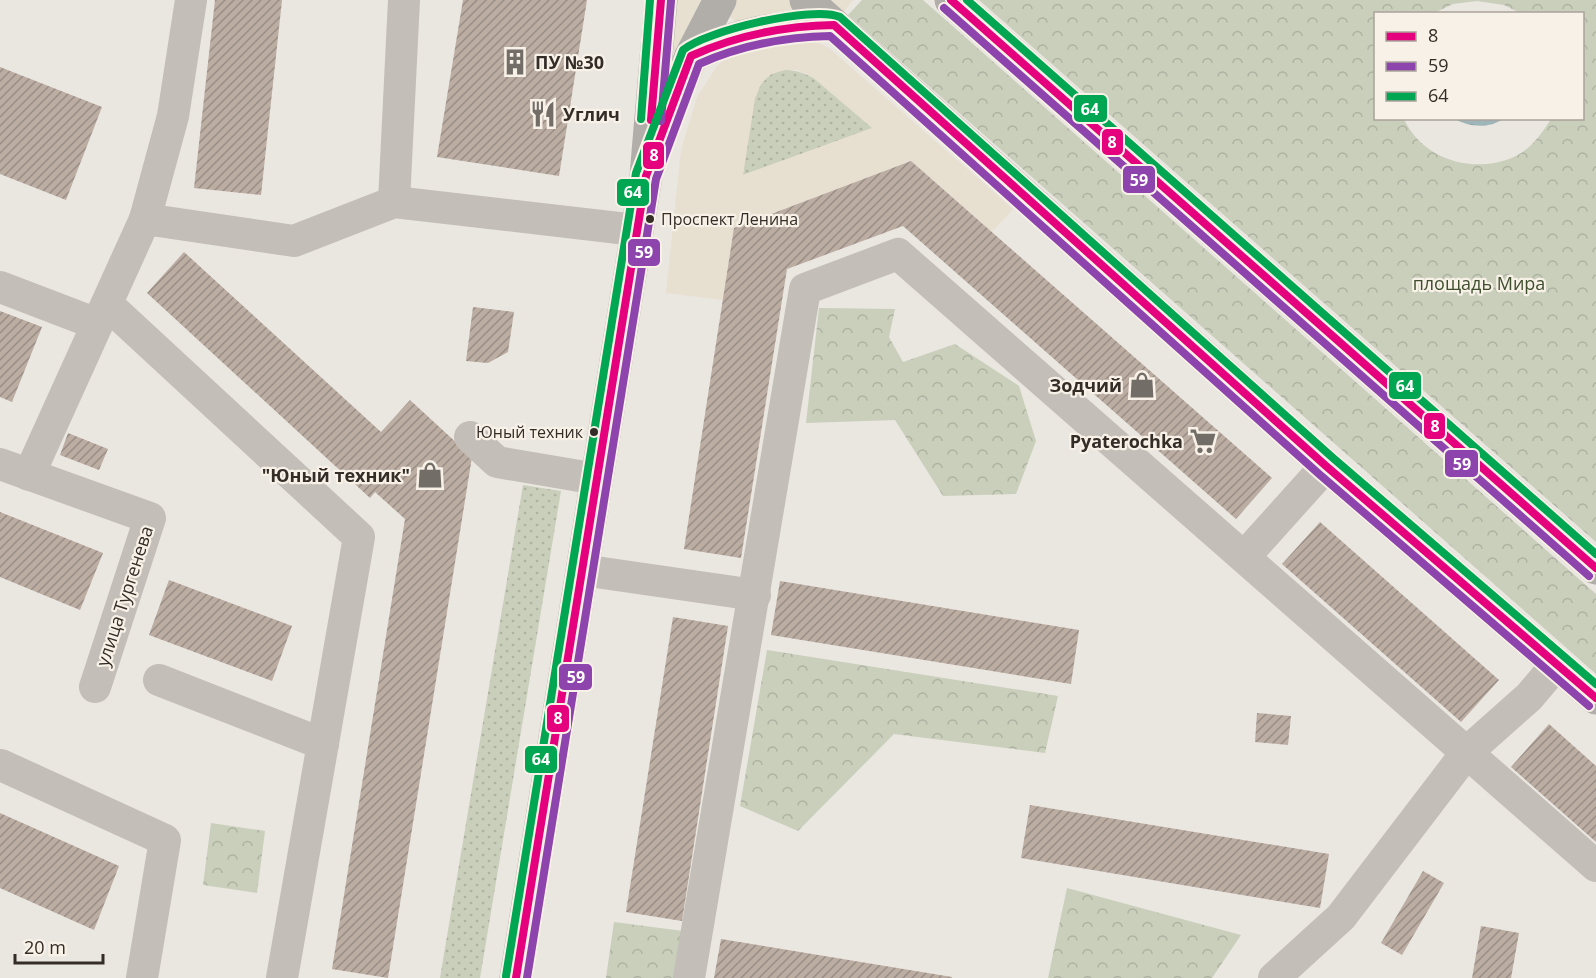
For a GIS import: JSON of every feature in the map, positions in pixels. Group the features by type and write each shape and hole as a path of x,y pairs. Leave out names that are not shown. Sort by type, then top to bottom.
{"main road":[{"path":"516,978 646,176 661,0"},
{"path":"646,176 691,57 720,0"},
{"path":"806,0 1326,466 1596,698"},
{"path":"951,0 1596,568"},
{"path":"691,57 719,43 767,30 796,25 834,25"}],"street":[{"path":"29,475 145,219 173,116 191,0"},
{"path":"394,202 404,0"},
{"path":"145,219 294,241 394,202 636,230"},
{"path":"689,978 755,595 804,289 898,254 1596,866"},
{"path":"0,287 102,314 359,537 282,978"},
{"path":"470,436 497,462 597,479"},
{"name":"улица Тургенева","path":"0,464 150,518 95,687"},
{"path":"1245,556 1326,466"},
{"path":"582,570 755,595"},
{"path":"1274,978 1341,917 1467,752 1529,697 1557,664"},
{"path":"159,680 323,744"},
{"path":"1,765 165,840 142,978"}],"green space":[{"path":"862,0 923,0 1596,594 1596,674 848,15"},
{"name":"площадь Мира","path":"979,0 1596,0 1596,542"},
{"path":"785,70 810,76 821,83 873,128 743,175 748,128 757,92 769,76"},
{"path":"819,308 895,309 889,337 903,362 955,344 1019,386 1036,441 1016,494 943,496 895,420 806,423"},
{"path":"523,485 561,491 480,978 440,978"},
{"path":"767,650 1058,696 1045,753 894,734 798,831 740,806"},
{"path":"211,823 265,831 257,893 203,885"},
{"path":"1067,888 1241,935 1212,978 1048,978"},
{"path":"614,922 683,931 677,978 606,978"}],"shaded area":[{"path":"677,0 701,0 667,69"},
{"path":"708,0 853,0 819,43 830,49 1013,209 992,232 911,161 734,228 723,300 666,293 681,150 697,97 717,66 728,57 761,41","holes":["785,70 797,70 811,76 872,128 743,175 755,99 761,84 771,74"]}],"water":[{"path":"1456,120 1501,120 1485,126 1466,124"}],"building":[{"path":"215,0 282,0 261,195 194,188"},
{"name":"ПУ №30","path":"463,0 587,0 559,176 437,157"},
{"path":"0,67 102,107 66,200 0,174"},
{"path":"911,161 1272,478 1236,519 903,226 787,269 741,558 684,549 734,228"},
{"path":"184,252 381,432 410,400 472,457 388,978 332,969 405,519 375,492 370,498 147,293"},
{"path":"473,307 514,312 508,352 488,363 466,361"},
{"path":"0,311 42,327 12,402 0,397"},
{"path":"68,433 108,449 99,470 60,455"},
{"path":"0,512 103,553 80,610 0,577"},
{"path":"1320,522 1499,680 1461,722 1282,564"},
{"path":"169,580 292,626 272,681 149,635"},
{"path":"780,581 1079,630 1071,684 771,635"},
{"path":"673,617 728,626 682,921 626,912"},
{"path":"1257,713 1291,716 1288,745 1255,742"},
{"path":"1549,724 1596,766 1596,842 1511,767"},
{"path":"1030,805 1329,854 1320,908 1021,858"},
{"path":"0,813 119,866 94,930 0,888"},
{"path":"1423,871 1444,883 1402,955 1381,943"},
{"path":"1481,926 1519,933 1511,978 1472,978"},
{"path":"721,939 952,977 952,978 714,978"}],"transit line":[{"name":"64","path":"641,119 650,0"},
{"name":"8","path":"651,120 661,0"},
{"name":"8","path":"951,0 1596,568"},
{"name":"64","path":"967,0 1596,554"},
{"name":"59","path":"661,121 671,1"},
{"name":"59","path":"944,8 1589,576"},
{"name":"64","path":"506,976 636,173 683,50 713,35 735,28 807,14 840,17 1333,458 1596,684"},
{"name":"8","path":"516,978 646,176 691,56 743,37 797,27 834,25 1326,466 1596,698"},
{"name":"59","path":"527,978 656,179 699,64 747,47 779,40 830,36 1319,474 1589,706"}],"place":[{"name":"ПУ №30","path":"515,62"},
{"name":"Углич","path":"543,114"},
{"name":"Проспект Ленина","path":"650,219"},
{"name":"Зодчий","path":"1142,385"},
{"name":"Юный техник","path":"594,432"},
{"name":"Pyaterochka","path":"1203,441"},
{"name":"\"Юный техник\"","path":"430,475"}]}
